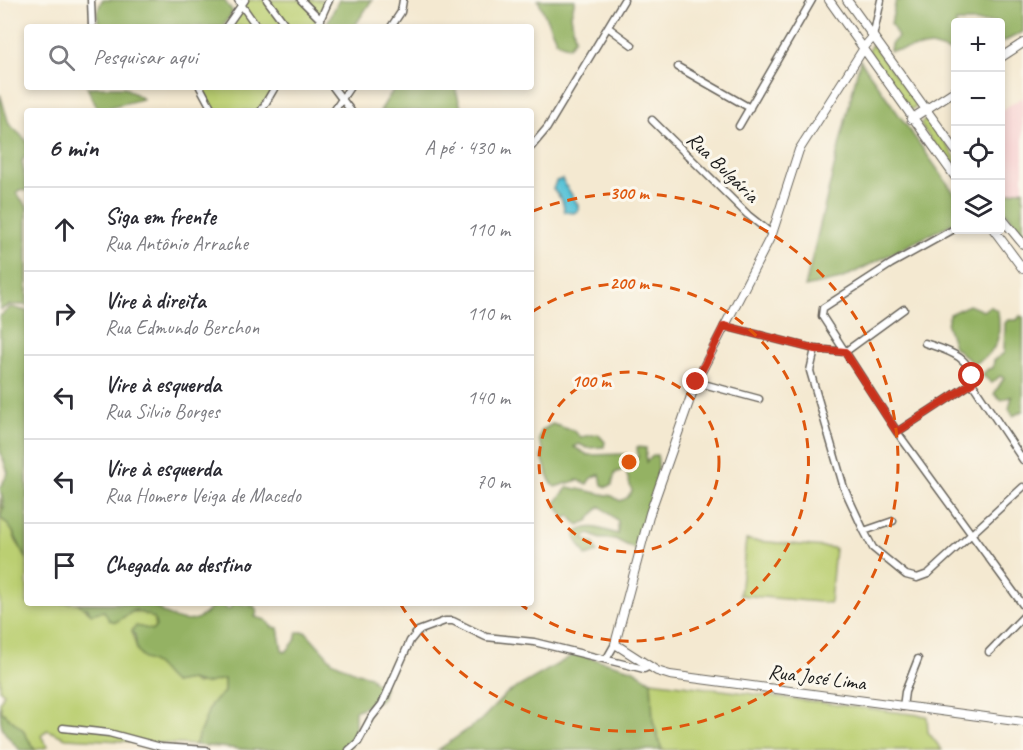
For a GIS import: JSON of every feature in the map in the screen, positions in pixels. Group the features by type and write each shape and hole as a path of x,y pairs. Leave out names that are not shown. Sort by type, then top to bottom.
{"street":[{"path":"91,0 92,24"},
{"path":"267,0 285,24"},
{"path":"302,0 321,20"},
{"path":"319,24 329,0"},
{"path":"393,24 401,12 403,0"},
{"path":"534,143 547,128 624,0"},
{"path":"739,126 812,0"},
{"path":"829,0 918,114 951,146"},
{"path":"847,0 873,37 951,170"},
{"path":"607,658 615,644 650,513 696,382 772,234 799,150 864,47 873,37 881,0"},
{"path":"228,24 241,2 255,24"},
{"path":"609,28 632,45"},
{"path":"1005,55 1023,43"},
{"path":"678,68 750,108"},
{"path":"202,90 211,108"},
{"path":"263,108 273,90"},
{"path":"335,90 349,108"},
{"path":"336,108 348,90"},
{"path":"918,114 951,93"},
{"name":"Rua Bulgária","path":"652,120 748,214 772,234"},
{"path":"1005,222 1023,244"},
{"path":"951,231 891,264 823,308 822,316 897,432 1023,605"},
{"path":"997,234 1023,269"},
{"path":"724,326 815,349 845,352 904,309"},
{"path":"925,343 960,357 971,371 972,383 1023,460"},
{"path":"815,349 810,371 844,488 873,548 906,575 917,578 928,574 1023,487"},
{"path":"696,382 759,399"},
{"path":"897,432 972,383"},
{"path":"864,531 893,521"},
{"path":"989,652 1023,617"},
{"path":"349,750 358,742 371,718 382,704 410,641 418,631 430,625 453,621 486,637 534,642 607,658 644,669 650,666"},
{"name":"Rua José Lima","path":"615,644 650,666 670,675 1023,722"},
{"path":"903,707 905,692 918,659"},
{"path":"63,728 109,733 161,747 206,750"}],"shaded area":[{"path":"1023,97 1023,189 1005,194 1005,126 1005,108"}],"green space":[{"path":"102,0 224,0 233,12 224,24 99,24 97,12"},
{"path":"245,0 329,0 318,24 228,24"},
{"path":"339,0 372,0 356,24 327,24"},
{"path":"538,0 575,0 571,15 575,38 569,47 557,42"},
{"path":"896,0 1023,0 1023,32 1005,41 1005,18 951,18 951,52 931,46 890,51 891,44 898,37 891,24"},
{"path":"872,44 918,105 911,110 868,51"},
{"path":"860,60 951,188 951,224 841,279 805,287"},
{"path":"88,90 129,90 143,99 106,108 97,108"},
{"path":"202,90 273,90 263,108 211,108"},
{"path":"393,90 456,90 461,108 382,108"},
{"path":"0,94 9,124 24,138 22,161 24,191 19,190 16,193 24,202 24,305 10,305 0,310"},
{"path":"928,118 951,151 951,167 920,124"},
{"path":"1023,189 1023,235 1005,210 1005,194"},
{"path":"969,305 983,311 990,306 998,312 999,321 998,336 993,349 974,364 954,347 947,325 949,314"},
{"path":"11,307 24,310 24,553 12,531 0,518 4,507 0,488 8,473 0,450 0,316"},
{"path":"1020,316 1023,317 1023,411 1013,416 1009,409 1012,396 1002,400 994,394 1004,378 1000,376 992,383 982,375 988,369 993,368 994,360 1004,353 1005,323 1008,320 1017,320"},
{"path":"552,424 574,431 581,437 598,434 605,442 604,447 587,448 579,444 574,447 588,455 627,454 634,459 638,458 637,447 646,448 646,462 657,455 655,488 636,550 615,539 600,539 589,534 583,539 594,543 597,552 586,556 575,538 577,532 593,527 618,534 618,521 600,506 588,521 578,525 569,515 565,519 555,503 568,487 612,496 620,501 627,498 632,491 625,469 615,473 612,485 607,487 602,485 600,474 590,479 587,484 578,480 555,487 541,457 544,452 539,440 541,431"},
{"path":"0,498 5,521 11,527 24,554 24,606 82,606 89,612 123,611 148,615 155,618 156,626 153,630 136,626 132,631 137,650 144,659 152,660 174,683 190,680 196,684 224,679 224,692 211,704 195,745 66,738 47,730 41,736 48,747 35,750 22,729 1,711 0,702 4,693 0,690"},
{"path":"746,540 835,548 830,603 740,595"},
{"path":"81,606 155,606 168,615 189,621 204,615 212,606 224,606 229,609 232,606 254,606 257,612 255,617 266,620 272,627 278,628 282,650 286,652 295,641 297,632 306,632 332,661 357,673 370,676 374,682 385,687 382,699 355,711 355,741 345,750 253,750 195,745 211,704 224,692 224,679 204,684 190,680 174,683 157,666 144,659 137,650 135,635 132,631 136,626 153,630 156,626 154,618 135,610 116,622 109,620 104,611 91,614 87,608"},
{"path":"575,654 632,669 651,681 653,721 662,750 438,750 480,721 506,694"},
{"path":"651,681 927,716 928,732 942,750 662,750 653,721"},
{"path":"0,704 1,711 22,729 35,750 20,750 6,734 1,720"}],"water":[{"path":"562,179 578,205 578,210 574,213 565,212 562,200 553,189 556,181"}],"route":[{"path":"696,382 724,326 815,349 845,352 897,432 972,383 972,376"}]}
